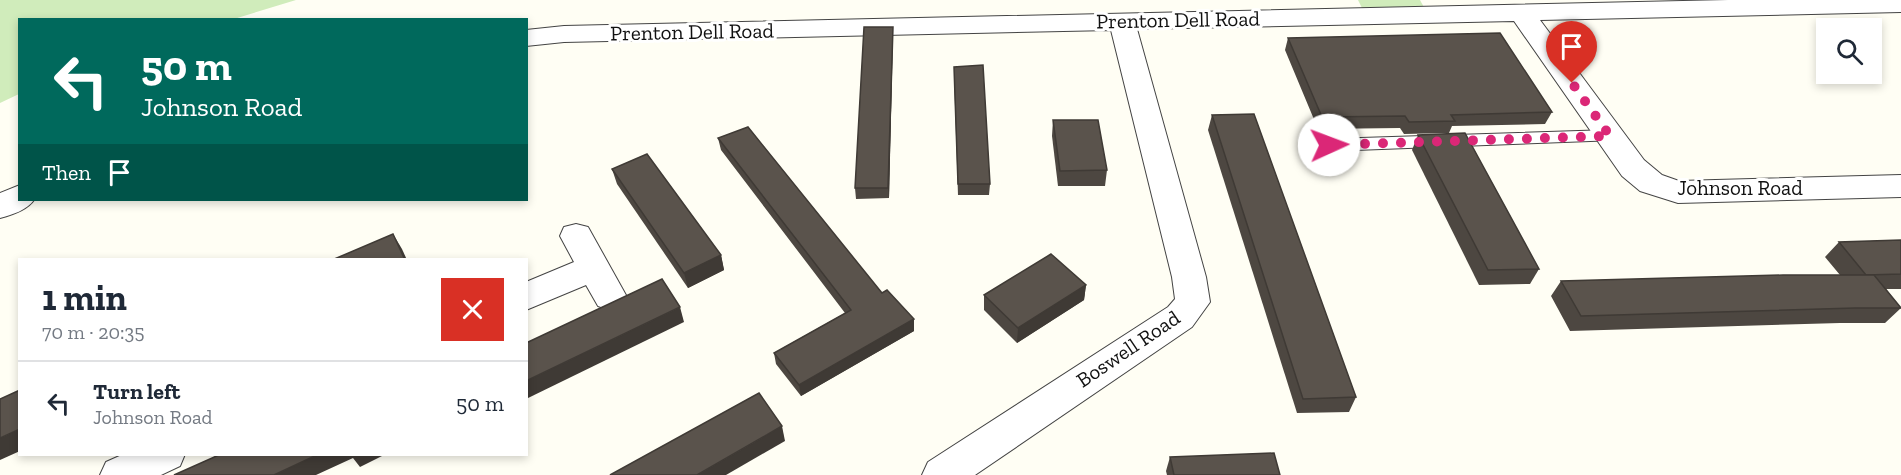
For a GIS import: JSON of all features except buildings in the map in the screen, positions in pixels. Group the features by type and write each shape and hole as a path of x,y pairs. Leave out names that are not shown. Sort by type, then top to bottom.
{"street":[{"name":"Prenton Dell Road","path":"528,38 564,34 1901,4"},
{"name":"Johnson Road","path":"1521,12 1633,168 1651,183 1678,192 1901,186"},
{"name":"Boswell Road","path":"942,475 1180,317 1192,302 1189,277 1122,22"},
{"path":"0,207 18,197"},
{"path":"576,236 610,297"},
{"path":"528,296 593,268"},
{"path":"120,475 162,456"}],"lane":[{"path":"1329,145 1610,136"}],"green space":[{"path":"0,0 296,0 237,18 18,18 18,94 0,103"},
{"path":"1358,0 1420,0 1426,11 1364,12"}],"route":[{"path":"1329,145 1610,136 1572,83"}]}
